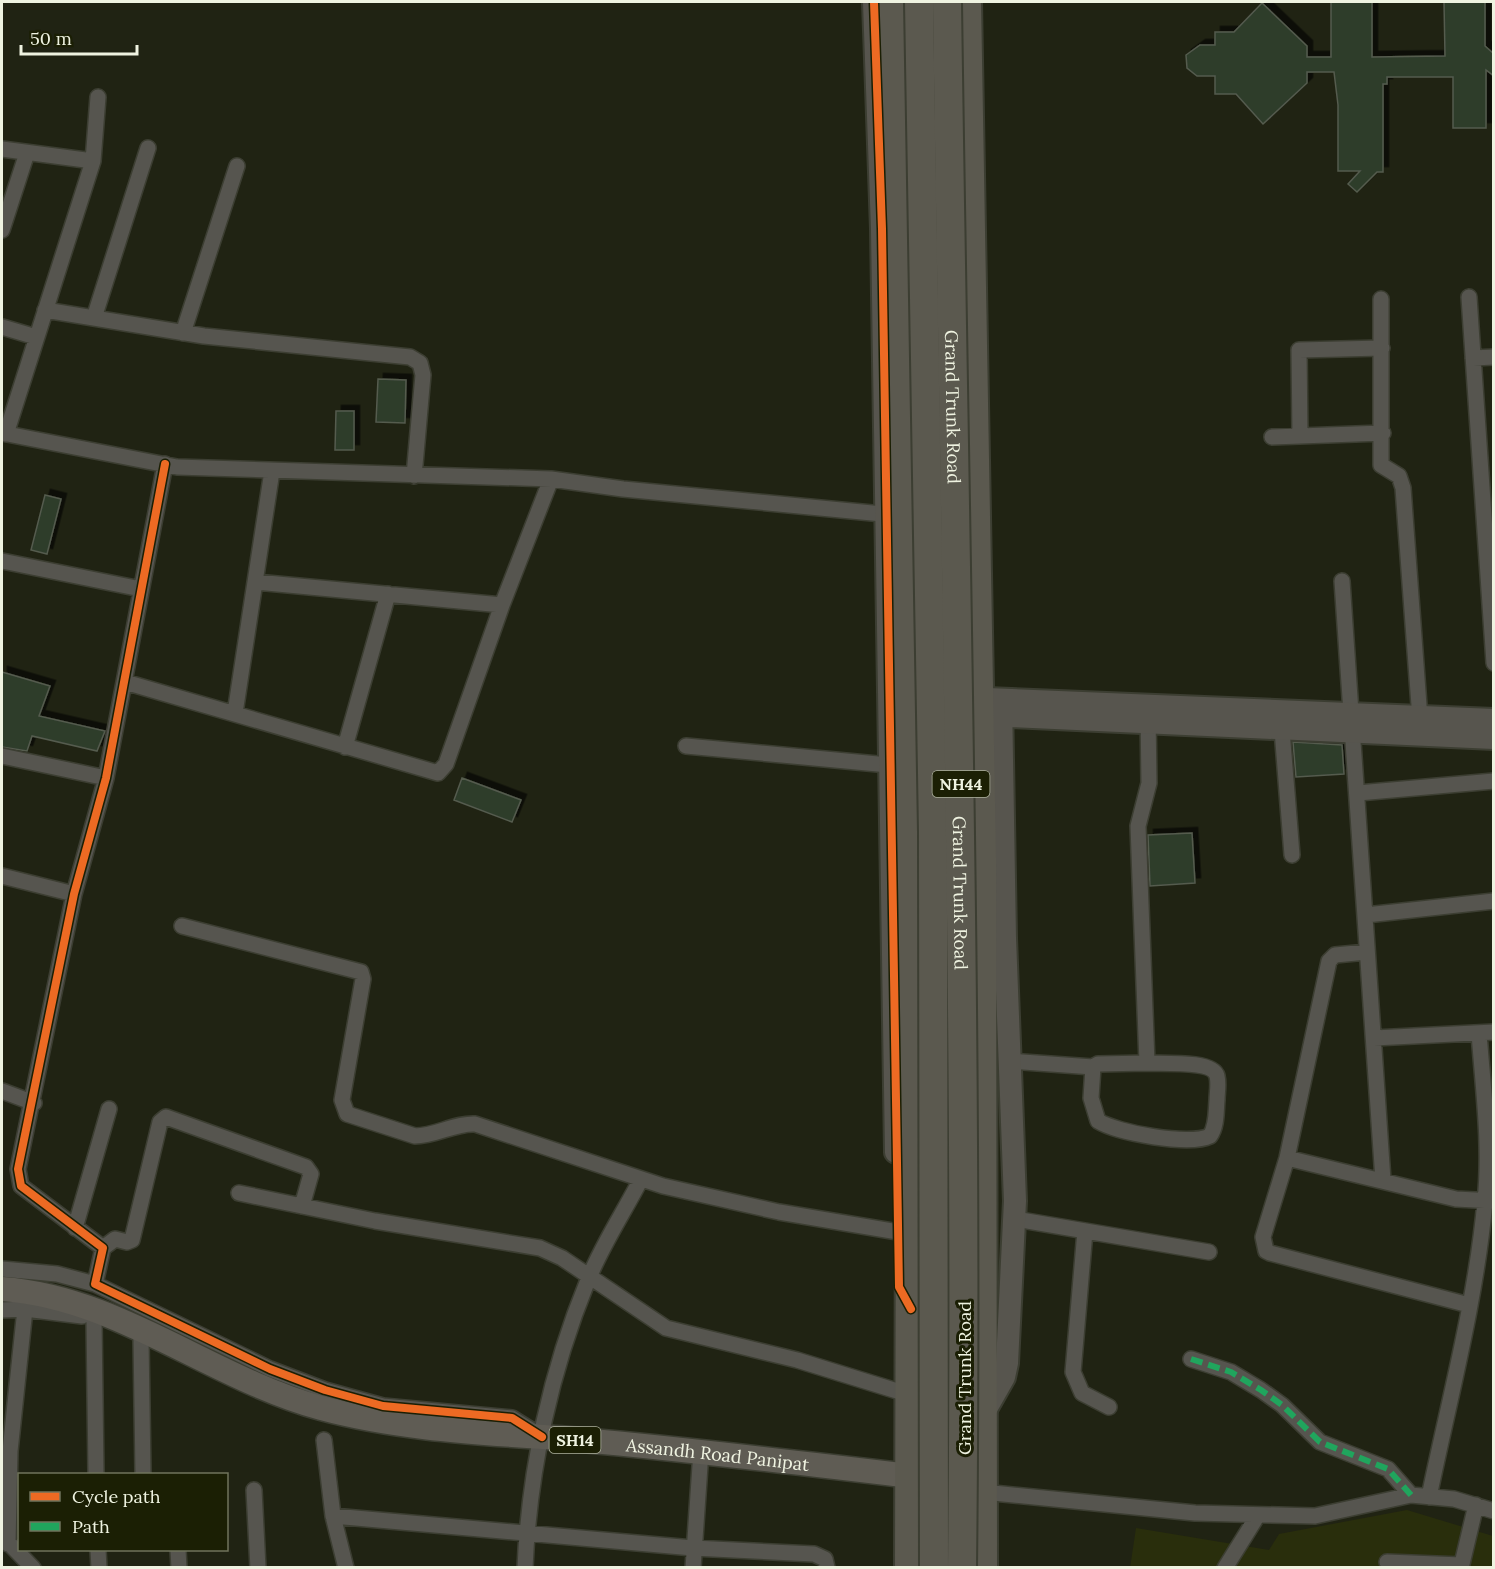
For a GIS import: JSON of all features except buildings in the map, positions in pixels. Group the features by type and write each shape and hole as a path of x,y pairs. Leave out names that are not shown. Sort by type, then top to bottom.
{"highway":[{"path":"892,2 894,515 910,1107 909,1568"},
{"name":"Grand Trunk Road","path":"919,2 933,844 933,1568"},
{"name":"Grand Trunk Road","path":"947,2 962,837 964,1357 962,1568"},
{"path":"967,2 990,707 984,1106 983,1568"},
{"path":"910,1107 984,1106"}],"main road":[{"name":"Assandh Road Panipat","path":"2,1289 32,1291 91,1308 166,1340 247,1380 319,1407 381,1422 701,1451 910,1476"}],"street":[{"path":"98,97 93,161 4,434 177,467 551,479 623,489 894,515 874,2"},
{"path":"94,318 148,148"},
{"path":"2,149 93,161"},
{"path":"2,230 27,153"},
{"path":"183,333 237,166"},
{"path":"1469,297 1473,358 1487,479 1494,663"},
{"path":"1381,299 1383,433 1381,465 1399,476 1403,488 1420,719"},
{"path":"45,310 183,333 410,357 420,363 423,375 414,476"},
{"path":"2,327 36,337"},
{"path":"1300,436 1299,350 1382,348"},
{"path":"1473,358 1494,357"},
{"path":"1272,438 1383,433"},
{"path":"103,1248 75,1228 48,1204 21,1186 18,1169 34,1103 74,894 106,778 165,464"},
{"path":"235,713 272,471"},
{"path":"125,682 435,773 441,771 446,764 502,604 551,479"},
{"path":"2,561 141,589"},
{"path":"1342,581 1383,1180"},
{"path":"256,582 502,604"},
{"path":"345,747 388,594"},
{"path":"983,1414 1004,1377 1007,1363 1015,1219 1010,1060 990,707 1353,724 1494,738"},
{"path":"1148,714 1282,730 1420,719 1494,720"},
{"path":"1147,1063 1138,826 1149,783 1148,714"},
{"path":"1282,730 1292,855"},
{"path":"686,746 900,766 898,1287 911,1309"},
{"path":"2,756 106,778"},
{"path":"1358,793 1494,781"},
{"path":"2,876 74,894"},
{"path":"1366,915 1494,901"},
{"path":"182,926 361,972 363,979 342,1100 347,1114 415,1136 466,1124 482,1126 641,1179 736,1203 898,1232"},
{"path":"1368,952 1335,955 1329,961 1287,1158 1263,1237 1266,1251 1469,1305"},
{"path":"1374,1038 1486,1032 1490,1201 1429,1497"},
{"path":"1010,1060 1093,1067 1098,1064 1147,1063 1202,1065 1212,1069 1217,1076 1215,1122 1210,1136 1198,1139 1128,1132 1113,1129 1098,1121 1091,1098 1093,1067"},
{"path":"2,1091 34,1103"},
{"path":"75,1228 109,1109"},
{"path":"95,1284 103,1248 115,1239 127,1242 132,1240 160,1122 166,1117 306,1167 311,1173 302,1206"},
{"path":"1287,1158 1456,1199 1490,1201"},
{"path":"525,1568 526,1534 542,1437 559,1359 589,1278 641,1179"},
{"path":"239,1193 540,1248 562,1258 651,1320 677,1332 797,1360 910,1395"},
{"path":"1015,1219 1209,1252"},
{"path":"1085,1231 1073,1372 1082,1393 1109,1407"},
{"path":"2,1269 57,1274 95,1284 270,1369 324,1390 383,1406 512,1418 542,1437"},
{"path":"2,1310 26,1309 93,1319 262,1396 318,1416 380,1431 504,1443 542,1437"},
{"path":"26,1309 10,1451 5,1539 33,1568"},
{"path":"93,1319 96,1473"},
{"path":"141,1339 143,1473"},
{"path":"1191,1359 1231,1372 1261,1390 1282,1405 1320,1442 1388,1469 1411,1495"},
{"path":"324,1440 333,1516 346,1568"},
{"path":"693,1568 701,1451"},
{"path":"254,1490 258,1568"},
{"path":"983,1492 1195,1514 1316,1516 1411,1495 1476,1505 1494,1512"},
{"path":"1387,1562 1461,1566 1476,1505"},
{"path":"1225,1568 1258,1515"},
{"path":"333,1516 693,1548 814,1554 825,1559 827,1568"},
{"path":"98,1551 99,1568"},
{"path":"178,1551 179,1568"}],"shaded area":[{"path":"1407,1510 1493,1536 1493,1567 1130,1568 1136,1528 1269,1550 1279,1534"}],"marked path":[{"path":"1191,1359 1231,1372 1261,1390 1282,1405 1320,1442 1388,1469 1411,1495"}],"cycle path":[{"path":"874,2 882,229 899,1287 911,1309"},
{"path":"165,464 106,778 74,894 18,1169 21,1186 103,1248 95,1284 270,1369 325,1390 383,1406 512,1418 542,1437"}]}
